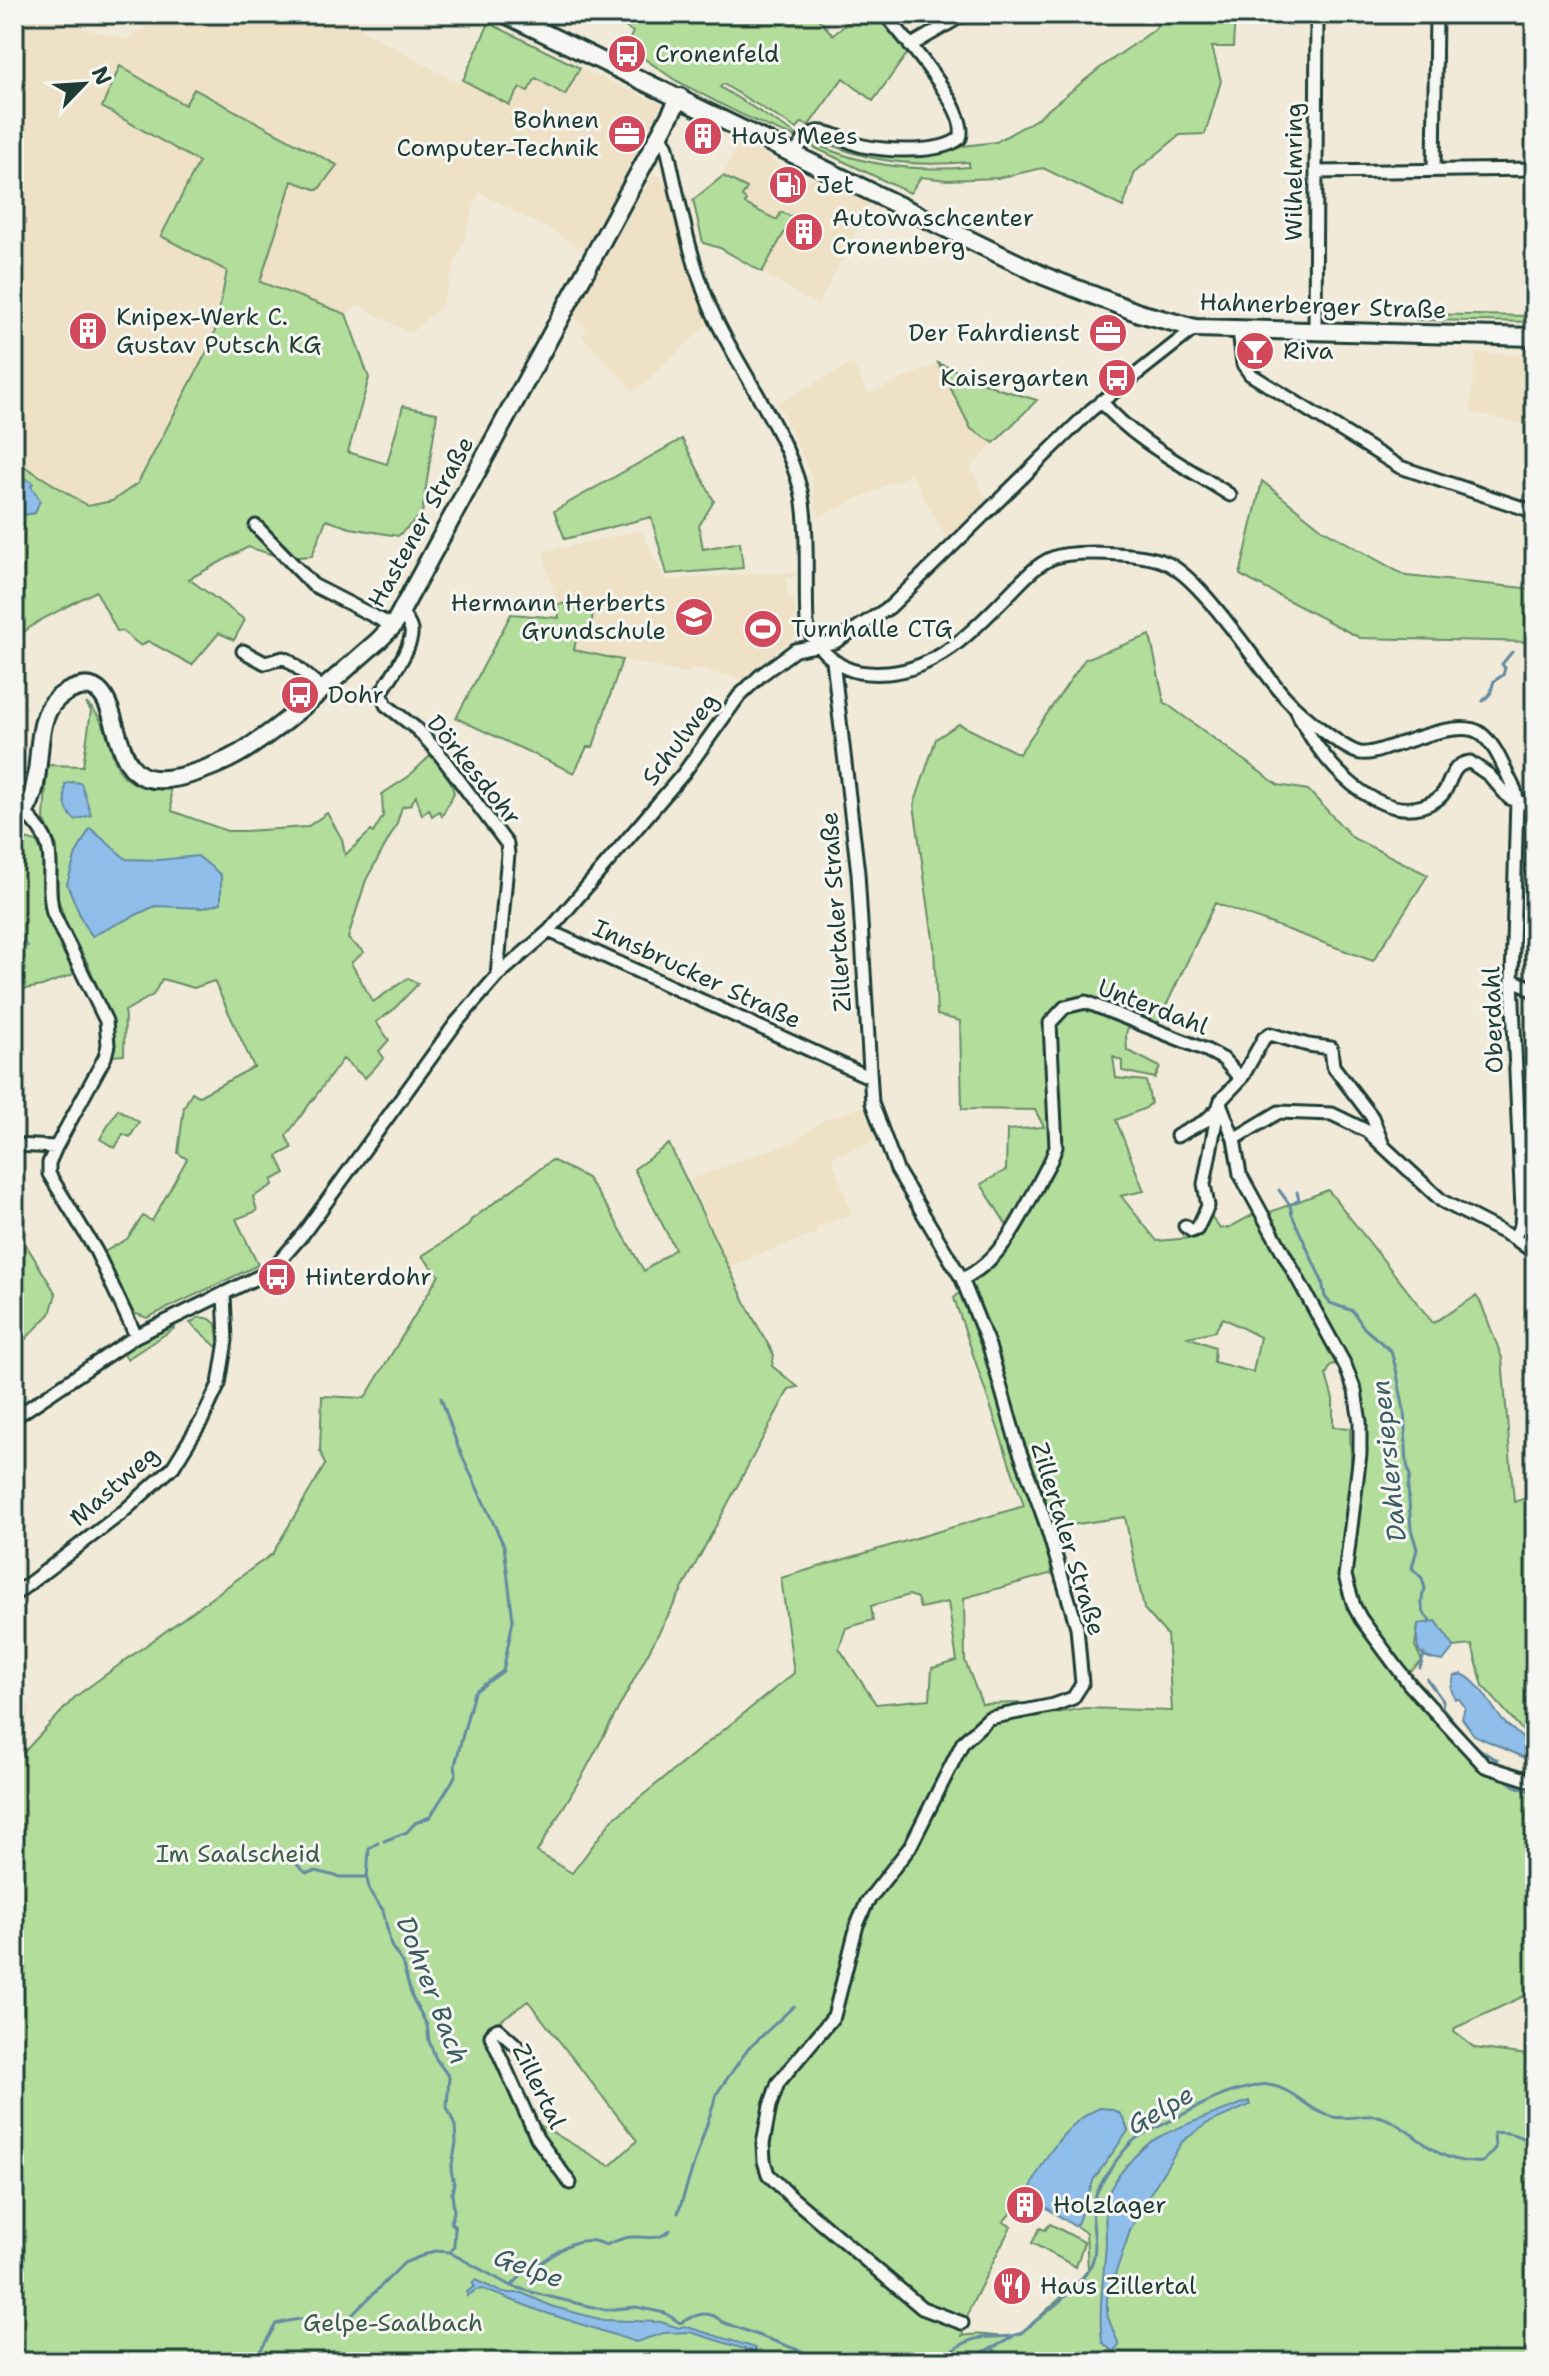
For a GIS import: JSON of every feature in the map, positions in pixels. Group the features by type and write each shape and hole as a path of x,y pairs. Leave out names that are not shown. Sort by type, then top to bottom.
{"main road":[{"name":"Hahnerberger Straße","path":"505,14 1064,285 1139,313 1195,328 1535,337"},
{"name":"Hastener Straße","path":"20,819 37,784 43,724 48,709 67,692 83,687 102,695 109,704 120,750 128,765 147,778 168,780 216,764 249,747 322,688 397,620 680,97"}],"street":[{"path":"795,154 807,137 820,132 879,148 944,147 960,138 962,130 956,113 885,14"},
{"path":"910,46 965,14"},
{"name":"Wilhelmring","path":"1315,330 1317,14"},
{"path":"1434,170 1436,14"},
{"path":"660,133 667,147 692,250 711,307 798,482 805,520 807,624 809,633 833,661 866,673 893,673 919,667 958,643 1032,571 1060,555 1090,553 1153,559 1175,567 1195,583 1295,708 1327,759 1365,796 1413,809 1440,798 1456,767 1470,762 1489,775 1509,798 1517,799 1535,811"},
{"path":"1316,172 1535,169"},
{"name":"Schulweg","path":"224,1293 278,1263 303,1234 447,1034 497,976 549,931 683,774 739,696 795,650 835,642 890,607 1101,401 1195,328"},
{"path":"1239,330 1243,364 1250,374 1378,455 1411,471 1535,512"},
{"path":"1101,401 1113,417 1230,495"},
{"path":"256,526 313,585 397,620"},
{"name":"Dörkesdohr","path":"397,620 411,626 411,637 381,693 381,699 428,741 507,844 497,976"},
{"path":"243,651 265,663 283,658 288,660 322,688"},
{"name":"Zillertaler Straße","path":"833,661 858,873 872,1103 897,1170 962,1279 989,1346 1017,1444 1045,1521 1077,1627 1082,1684 1073,1698 1054,1705 989,1718 963,1742 910,1847 867,1902 857,1925 834,2016 778,2083 763,2144 764,2161 768,2174 790,2196 922,2308 962,2323"},
{"name":"Oberdahl","path":"1295,708 1344,745 1362,753 1428,734 1474,729 1493,748 1515,790 1512,980 1522,1210 1521,1225 1514,1238"},
{"path":"20,819 47,838 50,847 49,895 53,913 106,1021 108,1033 105,1057 56,1147 49,1163 49,1174 96,1251 136,1336"},
{"name":"Innsbrucker Straße","path":"549,931 869,1077"},
{"path":"1512,980 1535,993"},
{"name":"Unterdahl","path":"962,1279 987,1265 1000,1251 1056,1147 1050,1023 1065,1007 1086,1002 1206,1050 1223,1059 1241,1079"},
{"path":"1177,1136 1205,1121 1219,1106 1241,1079 1267,1034 1331,1048 1333,1066 1372,1117 1384,1146"},
{"path":"1219,1106 1234,1139 1240,1174 1345,1365 1355,1391 1360,1422 1360,1454 1345,1576 1354,1606 1410,1685 1485,1766 1535,1782"},
{"path":"1185,1226 1192,1231 1197,1229 1207,1212 1204,1184 1219,1106"},
{"path":"1234,1139 1279,1112 1332,1114 1343,1118 1358,1125 1384,1146 1403,1168 1442,1201 1514,1238 1535,1253"},
{"path":"14,1145 56,1147"},
{"path":"14,1418 136,1336 224,1293"},
{"name":"Mastweg","path":"14,1595 123,1512 173,1467 202,1420 219,1384 226,1341 224,1293"},
{"name":"Zillertal","path":"516,2045 498,2029 491,2036 537,2138 570,2183"}],"shaded area":[{"path":"14,14 70,14 72,25 127,40 164,14 239,14 252,19 274,14 333,14 457,82 463,80 508,105 521,88 536,78 565,95 580,68 662,104 585,249 479,192 441,307 410,333 358,305 346,314 260,283 292,180 194,89 186,105 102,107 199,162 162,237 227,271 213,340 138,484 112,501 88,506 14,460"},
{"path":"739,140 765,153 779,166 802,177 816,178 869,203 818,306 762,272 793,217 777,220 744,204 742,198 747,188 723,176"},
{"path":"657,175 666,181 707,325 634,392 582,336 587,330 573,315 650,178"},
{"path":"1476,353 1535,355 1535,428 1470,411"},
{"path":"852,363 869,394 938,363 971,429 994,443 970,468 987,499 947,539 911,474 818,517 811,475 778,403"},
{"name":"Hermann Herberts Grundschule","path":"639,531 665,580 795,573 795,577 787,578 787,596 795,597 795,636 742,679 692,668 690,674 574,650 578,630 594,602 557,604 543,552"},
{"path":"864,1106 876,1141 832,1157 852,1215 816,1228 817,1233 726,1267 690,1180 792,1142 826,1119"},
{"path":"14,1685 33,1711 14,1733"}],"green space":[{"path":"605,14 814,14 833,35 858,14 881,14 909,51 873,101 843,78 809,125 801,123 797,129 723,84 720,87 796,137 721,104 637,55 623,53 633,32"},
{"path":"1166,14 1235,14 1233,47 1212,47 1221,81 1205,134 1180,135 1135,172 1123,207 1043,168 998,178 947,180 921,177 910,193 807,144 809,141 867,162 907,168 969,167 969,162 929,164 871,158 815,137 823,136 857,148 954,147 996,142 1035,120 1154,30"},
{"path":"489,23 580,68 565,95 536,78 528,91 520,88 509,105 463,80"},
{"path":"120,66 185,105 194,89 337,165 318,190 292,181 260,282 346,314 369,378 348,452 387,464 403,406 437,413 422,514 398,536 350,528 326,520 312,556 283,558 248,547 189,579 245,620 234,640 219,633 192,665 148,641 141,646 122,631 117,631 96,591 39,621 14,639 14,516 35,513 19,473 14,472 14,460 88,506 112,501 138,483 213,340 227,271 161,236 199,162 102,107"},
{"path":"723,176 747,188 742,197 746,200 745,204 777,220 781,212 793,217 762,272 720,248 703,243 693,200"},
{"path":"1410,314 1535,316 1535,322 1417,320"},
{"path":"938,363 999,389 1037,400 994,443 971,429"},
{"path":"682,439 714,501 699,526 703,549 740,542 743,568 667,574 651,517 565,539 554,511"},
{"path":"1262,481 1322,529 1406,576 1535,589 1535,642 1360,638 1240,575"},
{"path":"594,602 591,630 578,630 574,650 622,660 593,747 587,747 574,773 456,718 511,614 559,618 557,604"},
{"name":"Im Saalscheid","path":"1150,635 1164,702 1278,785 1308,790 1353,838 1428,875 1373,961 1215,903 1156,1027 1130,1019 1126,1034 1127,1050 1160,1067 1155,1078 1122,1071 1122,1061 1113,1057 1116,1078 1146,1081 1151,1103 1116,1120 1144,1191 1121,1196 1157,1241 1201,1237 1207,1218 1212,1217 1220,1229 1256,1213 1287,1269 1265,1214 1328,1190 1433,1323 1476,1296 1502,1358 1514,1502 1535,1495 1535,1737 1523,1731 1483,1686 1472,1645 1454,1647 1436,1621 1418,1625 1415,1646 1422,1661 1410,1672 1485,1760 1535,1784 1535,1991 1455,2028 1454,2032 1475,2048 1535,2056 1535,2362 14,2362 14,1763 75,1697 272,1554 325,1465 320,1451 322,1396 365,1398 439,1275 422,1256 468,1226 471,1220 552,1160 587,1178 644,1271 675,1249 634,1169 669,1144 774,1355 772,1366 798,1387 789,1389 585,1771 537,1852 572,1873 612,1820 794,1673 781,1578 1024,1506 954,1298 1012,1243 1009,1230 1015,1222 1008,1227 981,1184 1006,1170 1007,1130 1044,1127 1035,1110 962,1109 960,1021 937,1015 934,946 914,805 936,739 959,724 1019,754 1085,659","holes":["1223,1318 1260,1337 1253,1372 1214,1362 1215,1347 1188,1337 1215,1331","1345,1362 1360,1422 1352,1490 1350,1428 1333,1427 1333,1399 1326,1375 1331,1365","1125,1517 1144,1609 1167,1635 1172,1711 1085,1708 1034,1717 1022,1703 982,1704 965,1661 964,1598 1053,1573 1043,1529","909,1595 917,1598 920,1608 948,1602 957,1661 932,1668 930,1699 876,1704 839,1648 846,1628 873,1620 871,1606","528,2001 637,2141 610,2166 518,2112 484,2032","1028,2193 1086,2233 1088,2270 1021,2333 962,2336 970,2308 1011,2226 1003,2222"]},
{"path":"86,703 98,716 120,771 130,781 146,788 170,790 172,811 227,831 307,827 327,813 342,839 345,855 371,831 373,833 383,816 382,794 408,777 432,754 449,775 454,793 442,816 439,811 432,816 429,809 422,815 416,796 410,805 402,807 396,826 366,880 350,931 348,939 364,952 351,963 373,1002 408,978 418,984 392,1011 376,1022 389,1040 379,1051 384,1058 365,1078 343,1059 286,1136 292,1148 277,1156 285,1173 253,1197 257,1211 236,1219 258,1265 147,1318 134,1313 129,1306 104,1252 127,1239 143,1216 152,1221 187,1159 178,1153 184,1107 192,1092 199,1096 254,1067 214,981 194,988 162,979 153,995 125,1011 124,1055 112,1056 109,1017 58,899 57,846 44,820 47,765 83,766 91,711"},
{"path":"14,774 28,774 23,794 14,811"},
{"path":"21,838 37,842 40,848 45,907 74,974 42,986 14,991 14,840"},
{"path":"118,1109 139,1122 130,1137 123,1134 115,1148 100,1139"},
{"path":"14,1225 56,1294 50,1314 14,1351"},
{"path":"200,1317 216,1324 219,1349 190,1323"},
{"path":"172,1322 175,1328 127,1359 122,1351"},
{"path":"1050,2224 1084,2242 1076,2267 1032,2243 1040,2228 1045,2230"}],"water":[{"path":"14,472 33,483 31,486 40,500 35,513 14,516"},
{"path":"81,783 91,815 75,820 69,813 65,799 65,784"},
{"path":"90,828 126,859 198,856 221,875 221,903 203,908 155,906 92,936 67,884 76,854"},
{"path":"1436,1621 1454,1647 1443,1661 1422,1655 1418,1646 1418,1624"},
{"path":"1462,1674 1480,1689 1503,1721 1534,1752 1525,1758 1474,1735 1462,1718 1465,1707 1459,1699 1455,1699 1451,1689 1454,1676"},
{"path":"1249,2101 1250,2105 1206,2124 1182,2142 1140,2210 1107,2298 1107,2315 1119,2345 1113,2352 1102,2342 1101,2317 1105,2216 1109,2192 1120,2174 1150,2142"},
{"path":"1100,2108 1119,2113 1128,2131 1094,2179 1074,2226 1028,2195 1055,2145 1076,2123"},
{"path":"475,2280 503,2293 522,2293 554,2307 603,2320 684,2326 756,2348 754,2352 690,2332 663,2333 636,2342 483,2289 467,2296 467,2292 475,2286 472,2283"}],"waterway":[{"path":"1483,701 1490,694 1494,681 1503,675 1505,668 1502,664 1512,652"},
{"path":"14,936 27,946"},
{"name":"Dahlersiepen","path":"1279,1190 1290,1205 1322,1281 1325,1297 1330,1303 1353,1311 1364,1328 1391,1351 1404,1410 1411,1529 1417,1549 1412,1568 1422,1578 1425,1589 1422,1605 1429,1623"},
{"path":"1290,1205 1299,1200 1297,1192"},
{"name":"Dohrer Bach","path":"384,1841 407,1832 415,1823 430,1817 453,1780 474,1692 503,1671 513,1620 504,1546 458,1447 441,1398"},
{"name":"Dahlersiepen","path":"1420,1668 1424,1654"},
{"name":"Dahlersiepen","path":"1427,1679 1443,1701 1442,1707 1460,1730 1481,1750 1498,1760"},
{"name":"Dahlersiepen","path":"1502,1777 1515,1786 1535,1793"},
{"name":"Dohrer Bach","path":"378,1843 369,1848 367,1879 370,1892 383,1910 391,1946 402,1962 412,1997 427,2025 436,2059 449,2077 447,2107 455,2126 456,2143 451,2170 454,2184 451,2222 455,2227 454,2247 450,2252"},
{"path":"292,1860 306,1873 316,1871 339,1877 366,1877"},
{"path":"678,2213 717,2093 748,2049 794,2006"},
{"name":"Gelpe","path":"871,2362 927,2362 972,2340 1021,2333 1069,2293 1091,2265 1095,2250 1092,2213 1095,2198 1108,2172 1126,2148 1146,2132 1238,2090 1267,2084 1333,2117 1381,2117 1453,2159 1483,2162 1495,2148 1494,2133 1512,2134 1529,2141 1529,2150 1535,2154"},
{"path":"513,2284 531,2266 573,2243 588,2240 606,2245 627,2237 657,2237 670,2230"},
{"name":"Gelpe","path":"254,2362 276,2324 307,2319 338,2325 349,2318 404,2263 434,2251 449,2252 511,2286 542,2295 606,2310 636,2307 665,2313 680,2323 696,2315 712,2315 722,2322 831,2362"},
{"path":"962,2362 1012,2337"},
{"path":"994,2350 1005,2362"}],"place":[{"name":"Cronenfeld","path":"627,54"},
{"name":"Bohnen Computer-Technik","path":"627,134"},
{"name":"Haus Mees","path":"703,136"},
{"name":"Jet","path":"788,185"},
{"name":"Autowaschcenter Cronenberg","path":"804,232"},
{"name":"Knipex-Werk C. Gustav Putsch KG","path":"88,331"},
{"name":"Der Fahrdienst","path":"1108,333"},
{"name":"Riva","path":"1255,351"},
{"name":"Kaisergarten","path":"1117,378"},
{"name":"Hermann Herberts Grundschule","path":"694,617"},
{"name":"Turnhalle CTG","path":"763,629"},
{"name":"Dohr","path":"300,695"},
{"name":"Hinterdohr","path":"277,1277"},
{"name":"Holzlager","path":"1025,2205"},
{"name":"Haus Zillertal","path":"1012,2286"}],"park label":[{"name":"Gelpe-Saalbach","path":"393,2323"}]}
